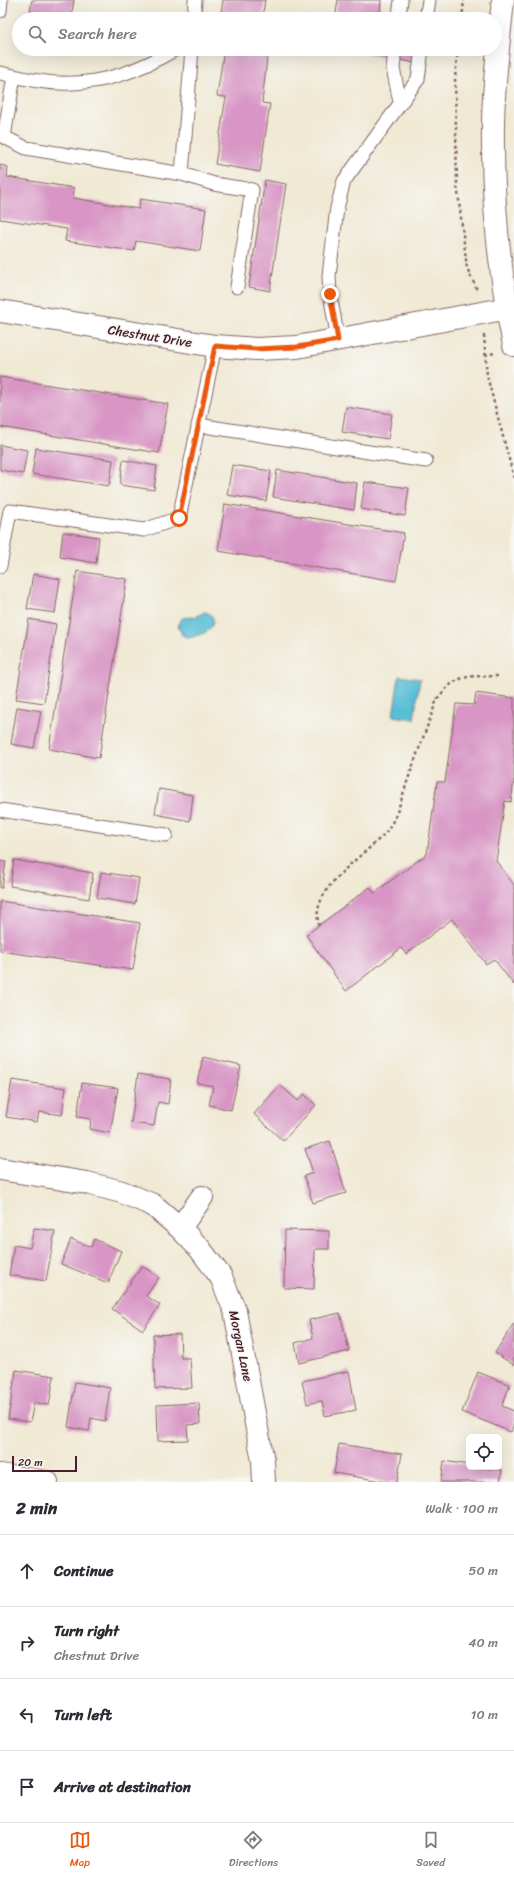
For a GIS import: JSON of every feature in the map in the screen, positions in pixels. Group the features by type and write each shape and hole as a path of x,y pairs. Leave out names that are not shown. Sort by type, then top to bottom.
{"street":[{"path":"502,12 503,0"},
{"path":"497,56 493,146 498,229 514,346"},
{"name":"Chestnut Drive","path":"0,312 215,346 256,349 297,347 510,308"},
{"name":"Morgan Lane","path":"0,1169 87,1183 122,1192 153,1205 180,1228 200,1249 221,1277 235,1311 262,1460 264,1482"},
{"path":"180,1228 202,1197"},
{"path":"0,1475 47,1482"}],"lane":[{"path":"0,11 1,0"},
{"path":"194,12 195,0"},
{"path":"399,12 401,0"},
{"path":"427,12 429,0"},
{"path":"0,73 60,83 90,82 118,76 149,65 164,56"},
{"path":"182,174 191,56"},
{"path":"338,340 330,294 329,276 337,208 344,181 418,79 421,56"},
{"path":"394,58 393,68 400,102"},
{"path":"14,76 4,137 26,148 182,174 214,184 252,190 237,287"},
{"path":"0,566 10,511 144,530 179,518 215,346"},
{"path":"198,425 426,461"},
{"path":"0,810 166,835"}],"path":[{"path":"463,12 464,0"},
{"path":"457,56 455,78 457,184 467,268 480,294 483,314 486,376 514,478"},
{"path":"318,926 316,917 318,904 325,892 338,876 387,831 397,811 437,699 448,686 462,677 498,676"}],"water":[{"path":"205,612 212,616 213,619 212,625 207,631 191,638 182,635 178,625 182,618 196,616"},
{"path":"399,676 420,679 414,719 393,716"}],"building":[{"path":"32,0 74,0 72,12 30,12"},
{"path":"223,0 265,0 263,12 221,12"},
{"path":"338,0 381,0 380,12 336,12"},
{"path":"223,56 267,56 262,103 270,104 260,172 215,164 226,97 217,96"},
{"path":"380,56 416,56 415,63"},
{"path":"0,165 8,167 7,177 74,188 73,198 139,209 140,199 206,209 200,251 136,241 134,251 65,241 67,229 0,219"},
{"path":"265,180 286,184 270,291 249,287"},
{"path":"0,377 168,404 159,453 0,427"},
{"path":"346,407 392,414 388,439 342,432"},
{"path":"0,445 27,450 23,474 0,470"},
{"path":"36,448 113,460 109,486 32,474"},
{"path":"123,460 157,466 154,490 120,485"},
{"path":"232,465 271,471 266,501 227,495"},
{"path":"277,470 357,483 354,510 273,497"},
{"path":"365,482 409,488 405,516 361,509"},
{"path":"225,504 404,533 396,581 218,551"},
{"path":"63,532 99,537 96,563 60,557"},
{"path":"77,571 127,579 99,758 49,749"},
{"path":"33,574 60,579 55,613 27,609"},
{"path":"29,619 56,624 44,703 16,699"},
{"path":"476,693 514,698 514,780 511,802 505,801 496,861 514,885 514,985 494,959 486,964 452,919 406,954 401,948 346,991 306,935 370,887 374,893 427,854 437,782 445,782 456,704 474,705"},
{"path":"17,707 41,711 34,748 11,744"},
{"path":"159,789 193,795 190,821 155,814"},
{"path":"14,860 93,873 89,899 10,886"},
{"path":"0,861 6,862 2,888 0,888"},
{"path":"101,872 139,878 135,904 97,898"},
{"path":"0,901 140,923 133,970 0,951"},
{"path":"203,1057 241,1066 231,1110 209,1105 213,1086 197,1083"},
{"path":"138,1074 171,1079 168,1104 158,1102 154,1126 131,1123"},
{"path":"12,1080 66,1088 62,1115 39,1112 37,1122 6,1117"},
{"path":"82,1083 118,1088 110,1133 90,1129 91,1119 77,1117"},
{"path":"280,1085 298,1101 304,1094 316,1105 283,1141 254,1114"},
{"path":"330,1141 346,1193 313,1203 304,1176 313,1173 305,1149"},
{"path":"34,1228 55,1231 46,1281 9,1275 14,1245 30,1248"},
{"path":"285,1230 329,1231 329,1249 315,1249 314,1289 284,1288"},
{"path":"71,1239 91,1247 94,1239 121,1251 108,1283 61,1264"},
{"path":"142,1266 159,1277 146,1296 160,1305 143,1330 112,1309"},
{"path":"340,1313 349,1351 299,1363 295,1343 313,1338 309,1320"},
{"path":"514,1323 514,1365 495,1353"},
{"path":"180,1334 181,1358 190,1358 192,1388 155,1389 153,1335"},
{"path":"16,1370 54,1376 49,1405 34,1403 30,1422 8,1419"},
{"path":"349,1371 356,1410 325,1416 322,1401 307,1404 302,1381"},
{"path":"478,1372 510,1385 502,1406 514,1411 514,1423 511,1432 462,1412"},
{"path":"75,1382 110,1388 105,1421 91,1418 89,1431 68,1427"},
{"path":"199,1403 200,1424 187,1425 188,1440 158,1441 157,1405"},
{"path":"339,1444 402,1454 397,1482 387,1482 334,1473"},
{"path":"444,1461 466,1465 466,1470 502,1470 500,1482 441,1482"}],"route":[{"path":"179,518 215,346 256,349 297,347 338,340 330,294"}]}
